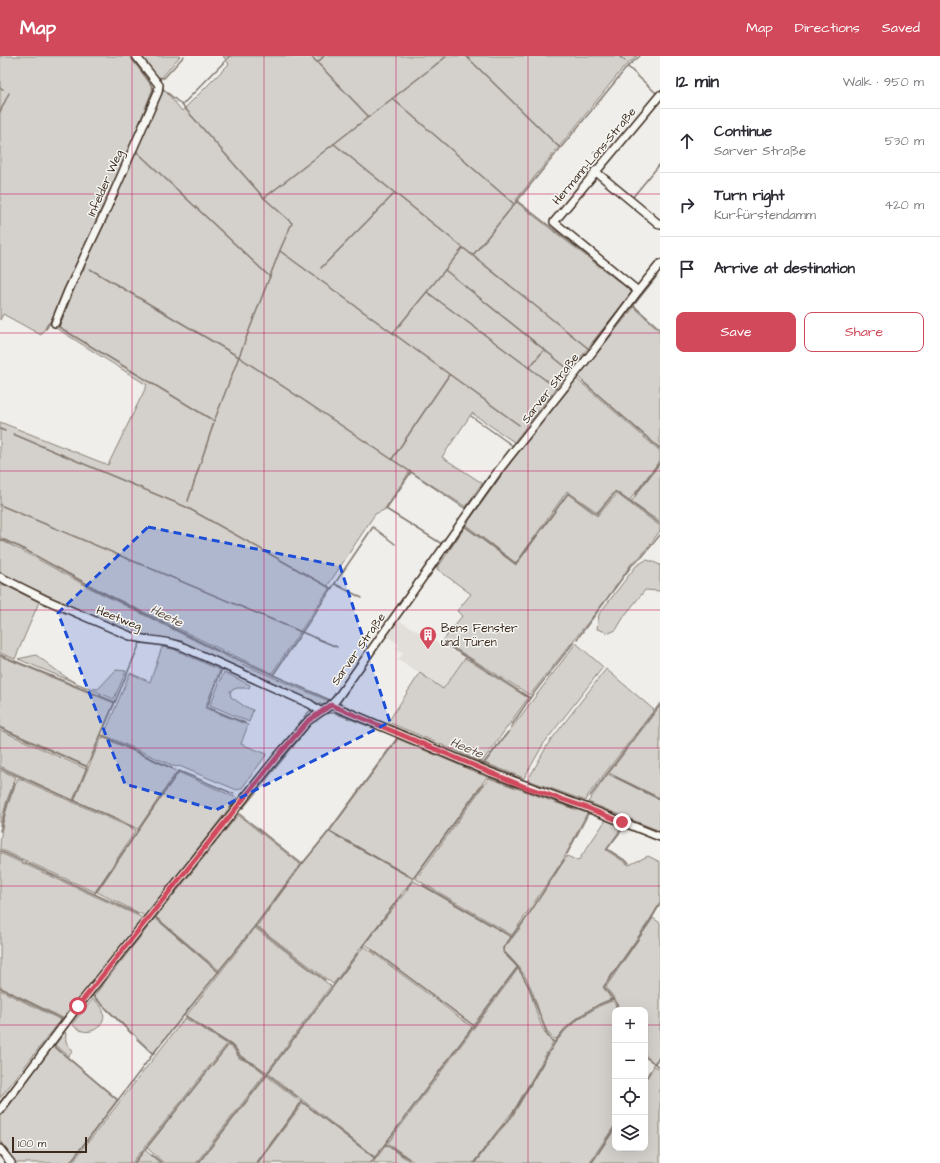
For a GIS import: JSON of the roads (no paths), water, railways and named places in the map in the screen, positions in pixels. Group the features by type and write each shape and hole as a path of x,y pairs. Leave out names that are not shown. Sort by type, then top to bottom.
{"street":[{"name":"Infelder Weg","path":"55,323 158,92 159,85 136,56"},
{"name":"Hermann-Löns-Straße","path":"638,291 554,222 595,171 660,95"},
{"path":"595,171 660,225"},
{"name":"Sarver Straße","path":"0,1110 78,1006 277,757 308,721 320,711 331,705 498,471 590,355 638,291 658,269"},
{"name":"Heetweg","path":"0,577 44,599 119,631 138,638 181,646 310,704 320,711"},
{"path":"331,705 529,788 585,807 660,837"},
{"path":"0,1149 11,1163"}],"waterway":[{"path":"130,56 153,89 130,148"},
{"path":"156,77 164,78 184,56"},
{"path":"182,105 230,56"},
{"path":"311,56 369,117"},
{"path":"318,62 324,56"},
{"path":"264,198 447,56"},
{"path":"466,56 560,148"},
{"path":"619,56 625,61"},
{"path":"517,201 628,66 640,56"},
{"path":"628,67 656,93"},
{"path":"163,89 182,105 264,198 292,223 280,250 215,419 188,501"},
{"path":"0,112 9,93"},
{"path":"157,102 160,97"},
{"path":"393,99 514,204"},
{"path":"334,144 589,349"},
{"path":"136,151 270,277"},
{"path":"632,198 660,164"},
{"path":"321,268 394,194"},
{"path":"473,255 517,201 624,284"},
{"path":"393,333 463,248"},
{"path":"280,251 519,425"},
{"path":"82,269 59,327 214,421"},
{"path":"90,269 239,357 466,509"},
{"path":"445,270 572,372"},
{"path":"605,341 657,276"},
{"path":"427,292 559,390"},
{"path":"593,342 623,305"},
{"path":"633,305 660,329"},
{"path":"46,329 56,312"},
{"path":"529,368 543,351"},
{"path":"572,372 585,355"},
{"path":"392,459 449,375"},
{"path":"583,382 660,449"},
{"path":"531,423 538,415"},
{"path":"471,416 513,446"},
{"path":"0,429 5,431"},
{"path":"509,452 526,429"},
{"path":"13,434 186,507 332,589"},
{"path":"469,519 512,459"},
{"path":"635,495 660,462"},
{"path":"411,472 386,509 442,544 443,543"},
{"path":"447,537 489,476"},
{"path":"447,552 465,526 516,564 568,493 597,514 616,492 660,524"},
{"path":"0,505 337,647"},
{"path":"273,675 373,527 395,544"},
{"path":"577,639 632,565 642,557 660,535"},
{"name":"Heete","path":"0,539 20,547 93,588 223,653 330,700"},
{"path":"429,577 443,557"},
{"path":"3,583 39,601"},
{"path":"335,584 362,598"},
{"path":"45,604 123,637"},
{"path":"511,726 530,698 574,642"},
{"path":"90,761 140,643 156,644"},
{"path":"443,643 530,698"},
{"path":"160,645 173,647 312,709 304,717"},
{"path":"0,655 115,702"},
{"path":"222,669 207,707 245,723"},
{"name":"Heete","path":"338,703 429,742 522,779"},
{"path":"590,796 660,704"},
{"path":"322,715 335,713 390,734"},
{"path":"196,853 302,720"},
{"path":"312,723 316,720"},
{"path":"0,728 87,767 74,801"},
{"path":"243,808 307,729"},
{"path":"483,764 508,732"},
{"path":"101,735 172,768"},
{"path":"395,736 481,774"},
{"path":"70,1163 153,1054 329,831 398,737"},
{"path":"0,768 133,827"},
{"path":"95,893 179,771 234,794"},
{"path":"489,777 518,788"},
{"path":"615,777 660,799"},
{"name":"Heete","path":"528,781 660,832"},
{"path":"0,831 8,801 15,783"},
{"path":"406,889 483,784"},
{"path":"525,790 567,806 586,811"},
{"path":"567,854 589,812"},
{"path":"238,813 302,864"},
{"path":"57,1040 233,820"},
{"path":"624,827 607,849 629,863"},
{"path":"625,827 638,832"},
{"path":"329,831 407,875"},
{"path":"0,851 138,914"},
{"path":"555,1042 551,1040 547,1034 529,987 518,967 504,952 503,948 527,917 564,860"},
{"path":"423,885 512,937"},
{"path":"362,947 401,895"},
{"path":"613,999 604,987 649,923 660,904"},
{"path":"155,917 219,972"},
{"path":"255,926 325,980"},
{"path":"372,950 474,1026"},
{"path":"198,1163 358,953"},
{"path":"371,1163 518,967"},
{"path":"0,988 64,1020"},
{"path":"93,996 132,1034"},
{"path":"474,1163 497,1132 510,1118 555,1042 565,1029 598,1005 613,999 616,1002 617,1007"},
{"path":"185,1016 234,1047 240,1057 254,1064 297,1097"},
{"path":"137,1039 153,1054"},
{"path":"134,1163 229,1044"},
{"path":"53,1045 118,1100"},
{"path":"42,1060 50,1049"},
{"path":"0,1102 39,1053"},
{"path":"653,1065 660,1057"},
{"path":"648,1059 660,1067"},
{"path":"646,1079 650,1071"},
{"path":"300,1100 375,1158"},
{"path":"257,1163 302,1102"},
{"path":"0,1116 4,1111"},
{"path":"591,1163 612,1132"},
{"path":"0,1142 11,1157"},
{"path":"386,1144 409,1159"},
{"path":"152,1155 162,1163"},
{"path":"0,1156 5,1163"}],"place":[{"name":"Bens Fenster und Türen","path":"428,650"}]}
